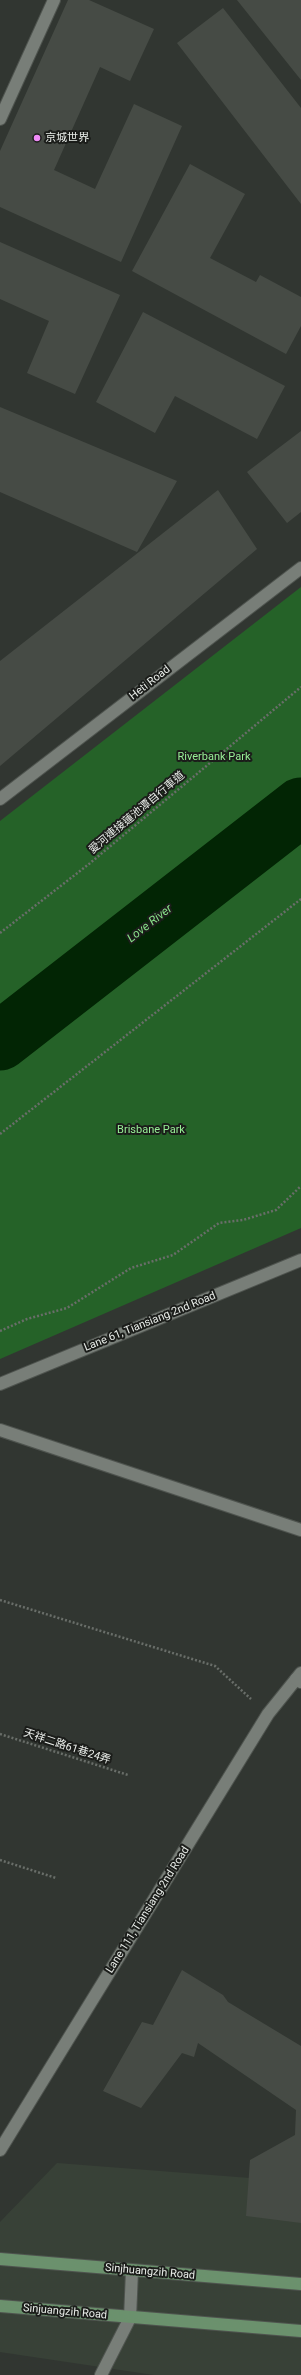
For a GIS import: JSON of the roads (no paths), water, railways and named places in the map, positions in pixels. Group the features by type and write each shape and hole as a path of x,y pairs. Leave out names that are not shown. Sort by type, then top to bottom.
{"street":[{"path":"0,118 54,0"},
{"name":"Heti Road","path":"0,799 301,568"},
{"name":"Lane 61, Tiansiang 2nd Road","path":"0,1384 301,1260"},
{"path":"0,1430 301,1530"},
{"name":"Lane 111, Tiansiang 2nd Road","path":"0,2150 268,1714 299,1678"},
{"name":"Sinjhuangzih Road","path":"0,2259 301,2284"},
{"path":"101,2375 130,2318 132,2271"},
{"name":"Sinjuangzih Road","path":"0,2306 130,2318"},
{"path":"130,2318 301,2331"}],"waterway":[{"name":"Love River","path":"0,1041 301,807"}],"place":[{"name":"京城世界","path":"37,138"}],"park label":[{"name":"Riverbank Park","path":"214,757"},
{"name":"Brisbane Park","path":"151,1130"}]}
